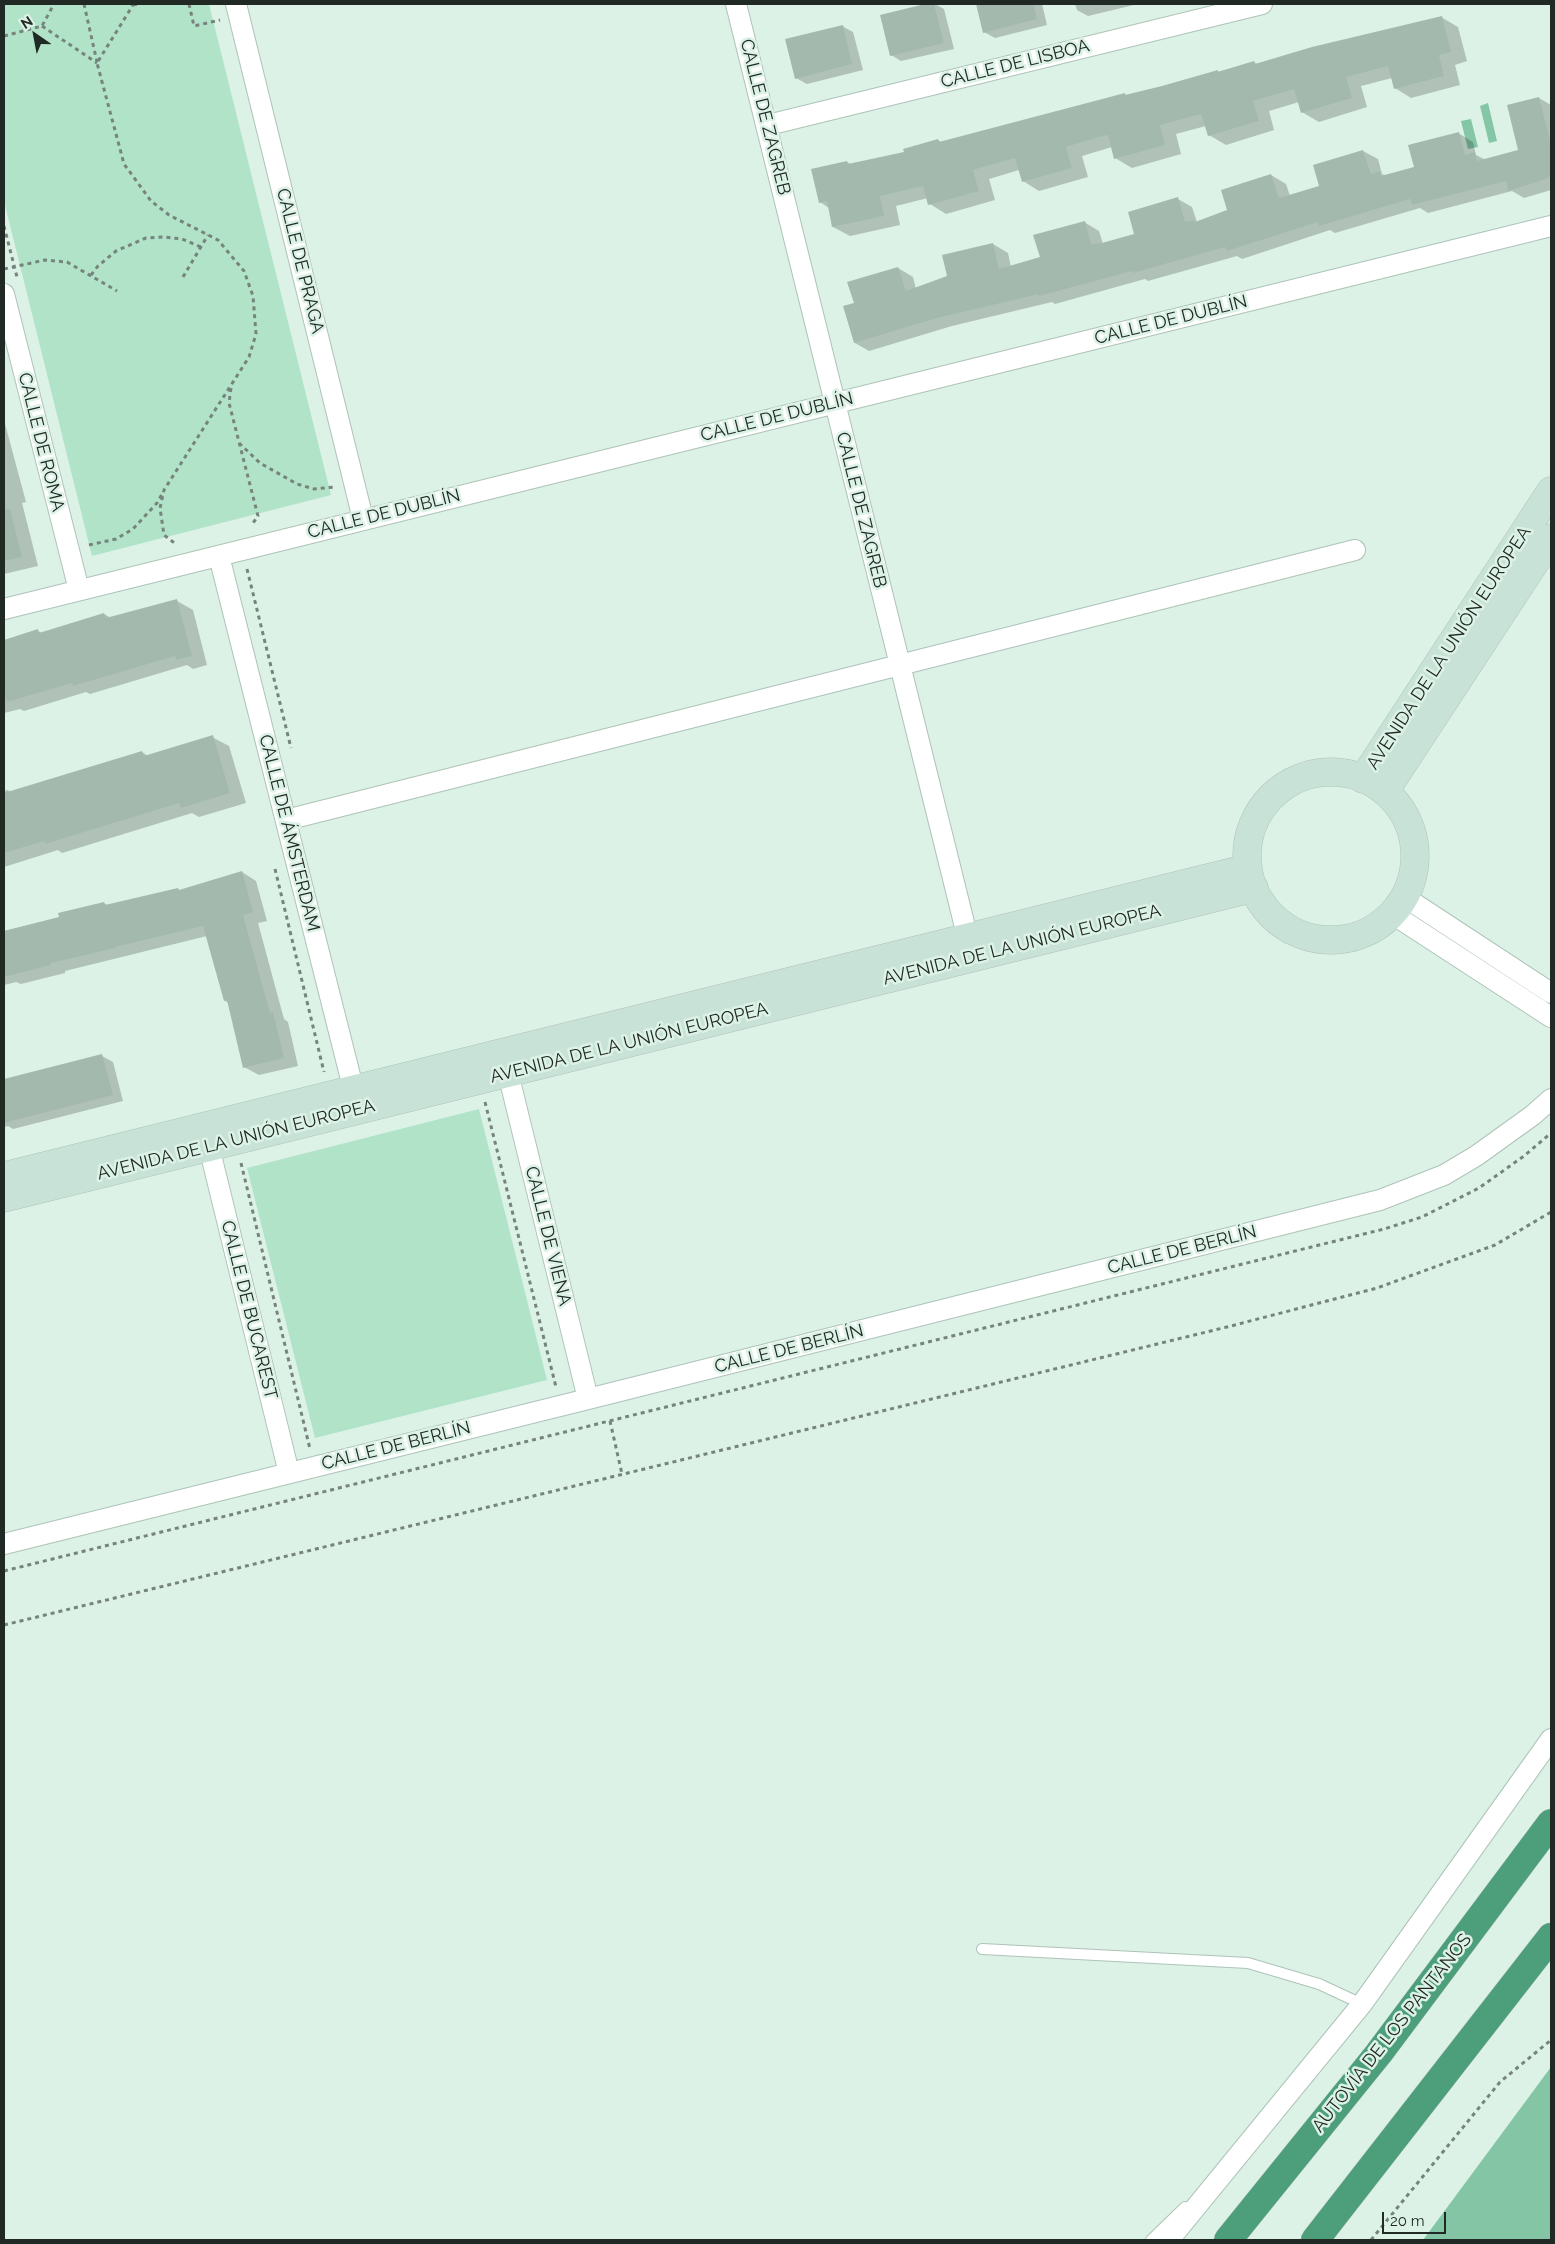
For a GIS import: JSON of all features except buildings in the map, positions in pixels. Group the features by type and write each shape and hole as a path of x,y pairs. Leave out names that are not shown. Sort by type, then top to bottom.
{"highway":[{"name":"AUTOVÍA DE LOS PANTANOS","path":"1228,2240 1379,2053 1551,1823"},
{"path":"1315,2240 1551,1937"}],"street":[{"name":"CALLE DE ZAGREB","path":"736,4 768,125 834,403 970,947"},
{"name":"CALLE DE LISBOA","path":"768,125 1262,4"},
{"name":"CALLE DE PRAGA","path":"232,13 347,492 363,518"},
{"name":"CALLE DE DUBLÍN","path":"4,609 220,556 363,518 1551,226"},
{"name":"CALLE DE ROMA","path":"4,294 78,590"},
{"name":"AVENIDA DE LA UNIÓN EUROPEA","path":"1374,785 1551,491"},
{"name":"AVENIDA DE LA UNIÓN EUROPEA","path":"1374,785 1551,538"},
{"path":"286,820 1355,550"},
{"name":"CALLE DE ÁMSTERDAM","path":"220,556 356,1100"},
{"path":"1322,772 1349,774 1374,785 1395,802 1409,825 1415,852 1412,879 1397,904 1380,924 1355,937 1327,940 1299,934 1275,920 1257,898 1250,878 1247,844 1256,817 1272,795 1295,780 1322,772"},
{"name":"AVENIDA DE LA UNIÓN EUROPEA","path":"4,1176 356,1100 1250,878"},
{"path":"1397,904 1551,992"},
{"path":"1397,904 1551,1016"},
{"name":"AVENIDA DE LA UNIÓN EUROPEA","path":"4,1198 208,1147 356,1100 508,1073 970,947"},
{"name":"CALLE DE VIENA","path":"508,1073 588,1399"},
{"name":"CALLE DE BERLÍN","path":"4,1544 1380,1200 1444,1175 1476,1156 1533,1115 1551,1099"},
{"name":"CALLE DE BUCAREST","path":"208,1147 290,1472"},
{"path":"1169,2240 1362,2004 1551,1739"}],"lane":[{"path":"982,1950 1248,1963 1319,1984 1362,2004"},
{"path":"1152,2240 1256,2135"}],"path":[{"path":"4,36 42,26 54,4"},
{"path":"71,560 85,556 82,547 116,539 133,529 157,503 249,357 256,334 253,296 244,271 235,259 218,240 169,215 151,202 124,164 97,63 84,4"},
{"path":"97,63 132,4 139,4"},
{"path":"189,4 194,26 232,13"},
{"path":"218,12 232,13"},
{"path":"222,30 232,13"},
{"path":"42,26 97,63"},
{"path":"183,277 208,235"},
{"path":"91,275 98,266 116,251 146,238 182,239 201,247"},
{"path":"4,269 37,262 62,261 91,275 117,291"},
{"path":"232,385 229,404 258,516 249,528 258,526"},
{"path":"239,442 260,464 297,484 314,489 340,486 342,494 347,492"},
{"path":"333,477 336,487 347,492"},
{"path":"164,490 160,508 164,535 178,545 182,565"},
{"path":"168,547 185,543"},
{"path":"481,1096 485,1100 567,1431"},
{"path":"4,1571 1384,1229 1422,1217 1479,1188 1524,1156 1551,1133"},
{"path":"240,1159 321,1492"},
{"path":"4,1625 1198,1334 1377,1288 1495,1245 1551,1212"},
{"path":"610,1421 622,1474"},
{"path":"1371,2240 1500,2082 1551,2040"}],"shaded area":[{"path":"4,4 209,4 331,495 92,556 4,201"},
{"path":"1488,103 1497,141 1489,143 1480,106"},
{"path":"1471,119 1478,147 1468,149 1461,121"},
{"path":"479,1109 547,1380 315,1438 247,1168"},
{"path":"1551,2067 1551,2240 1423,2240"}]}
